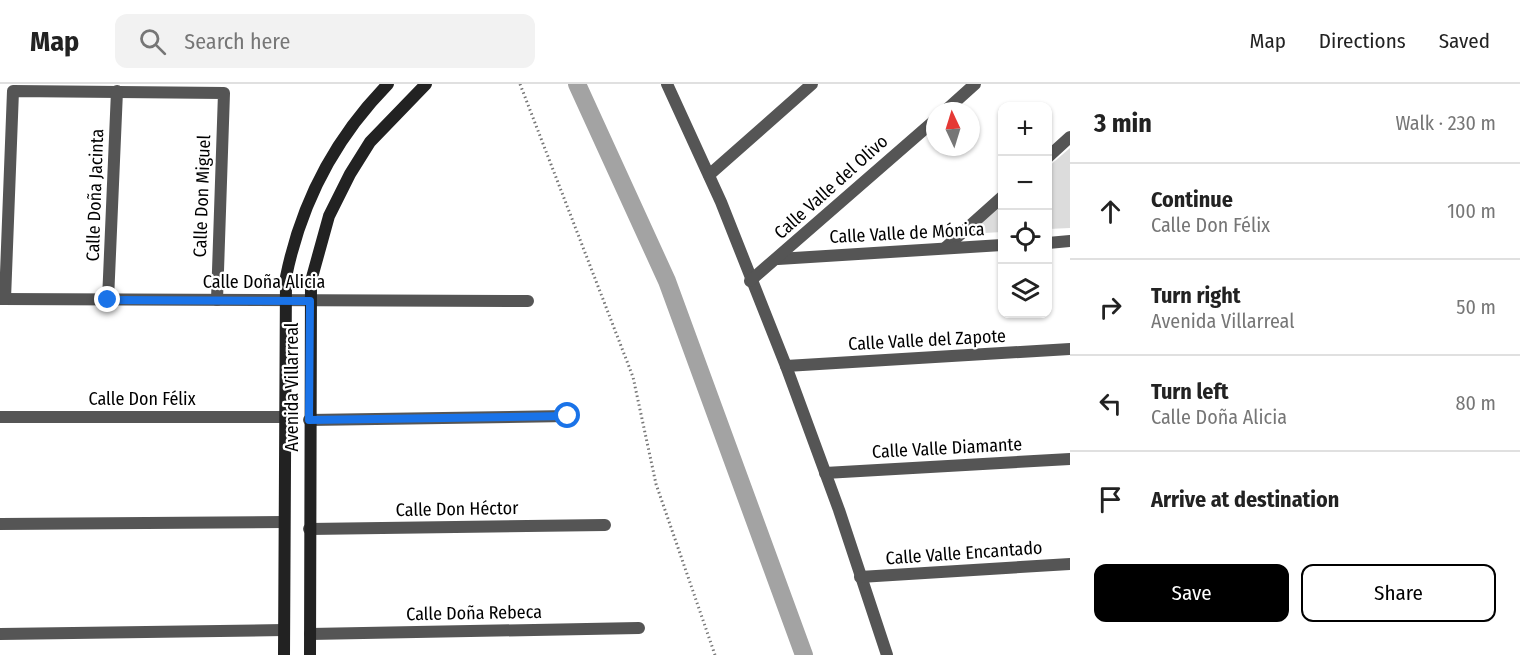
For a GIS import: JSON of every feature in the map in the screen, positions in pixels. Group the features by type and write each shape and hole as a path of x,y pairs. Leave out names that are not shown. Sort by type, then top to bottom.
{"street":[{"name":"Avenida Villarreal","path":"284,655 284,300 292,249 307,201 336,149 388,84"},
{"name":"Avenida Villarreal","path":"310,655 310,281 329,216 350,174 370,142 426,84"},
{"path":"667,84 709,175 786,366 887,655"},
{"path":"709,175 812,84"},
{"path":"955,102 975,84"},
{"path":"2,299 13,91 117,91"},
{"name":"Calle Don Miguel","path":"117,91 224,93 217,300"},
{"name":"Calle Doña Jacinta","path":"108,300 117,91"},
{"name":"Calle Valle del Olivo","path":"750,281 926,128"},
{"path":"1048,156 1070,137"},
{"path":"945,248 998,201"},
{"path":"1052,243 1070,241"},
{"name":"Calle Valle de Mónica","path":"778,259 998,245"},
{"name":"Calle Doña Alicia","path":"2,299 528,301"},
{"name":"Calle Valle del Zapote","path":"786,366 1070,349"},
{"path":"309,420 568,416"},
{"name":"Calle Don Félix","path":"0,417 285,417"},
{"name":"Calle Valle Diamante","path":"825,473 1070,459"},
{"path":"0,524 284,522"},
{"name":"Calle Don Héctor","path":"309,529 605,525"},
{"name":"Calle Valle Encantado","path":"860,577 1070,564"},
{"name":"Calle Doña Rebeca","path":"310,634 639,628"},
{"path":"0,634 284,630"}],"path":[{"path":"520,84 633,377 656,484 715,655"}],"shaded area":[{"path":"1070,148 1070,228 1052,229 1052,164"},
{"path":"998,207 998,232 967,234"}],"waterway":[{"path":"577,84 667,281 804,655"}],"route":[{"path":"108,300 310,301 309,420 568,416"}]}
